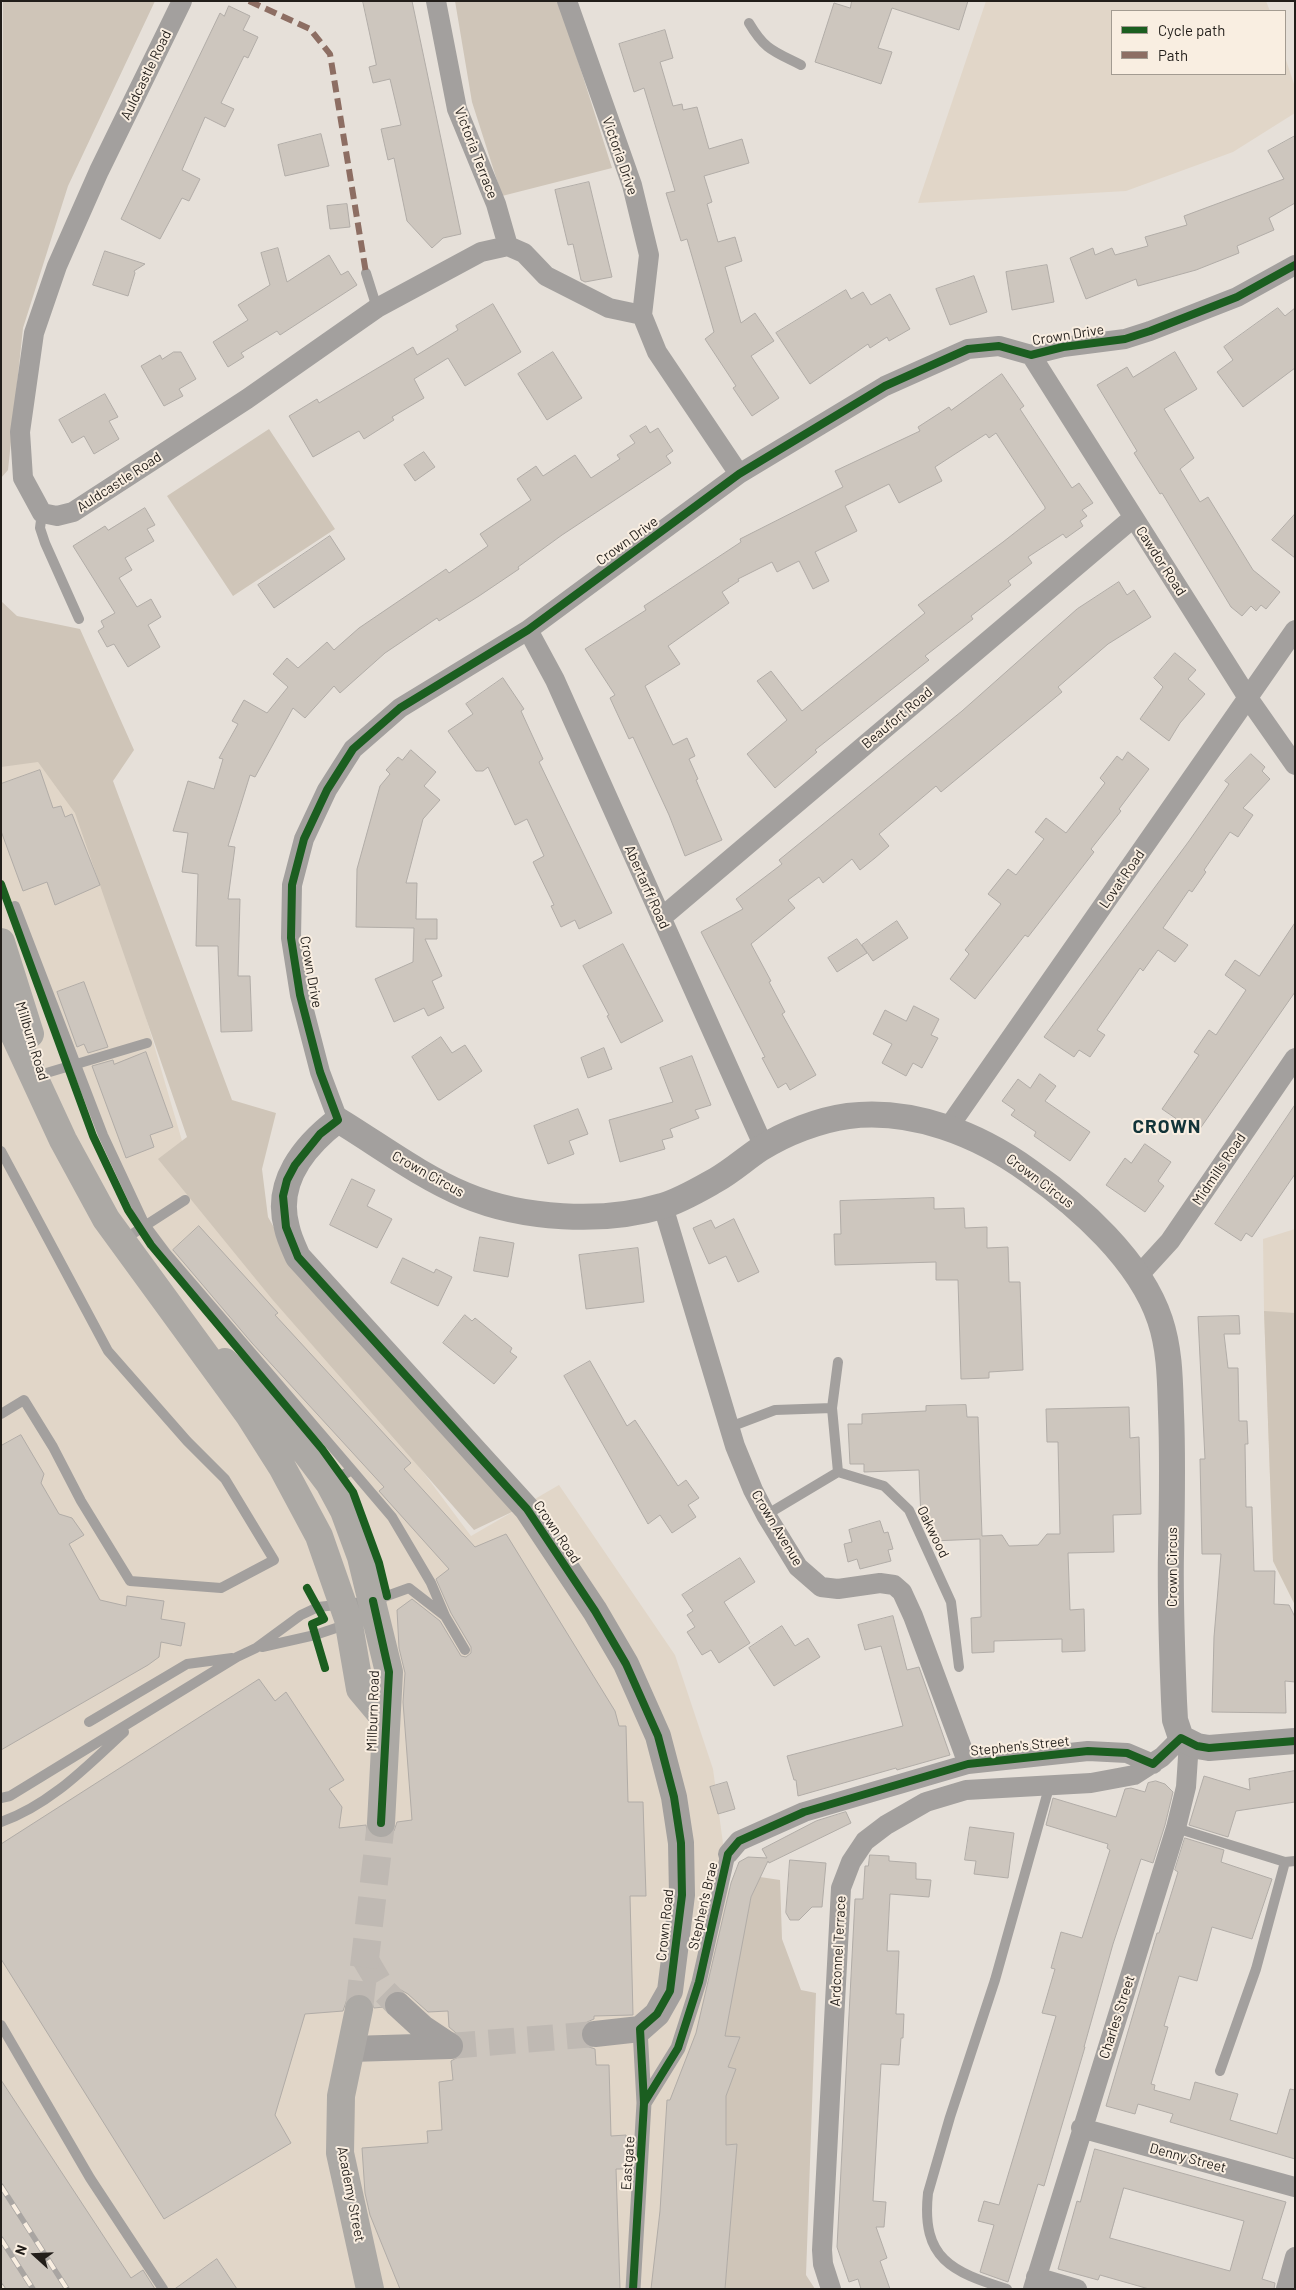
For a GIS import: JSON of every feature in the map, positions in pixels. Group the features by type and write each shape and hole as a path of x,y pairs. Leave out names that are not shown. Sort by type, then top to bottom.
{"main road":[{"name":"Millburn Road","path":"1,942 63,1140"},
{"name":"Millburn Road","path":"1,1006 63,1140 106,1219 248,1415 282,1467 319,1536 345,1612 360,1689 386,1720"},
{"name":"Millburn Road","path":"176,1314 270,1404 341,1476 344,1510 361,1557 389,1672 381,1823"},
{"name":"Academy Street","path":"359,2009 341,2096 340,2153 370,2289"}],"street":[{"name":"Auldcastle Road","path":"182,1 99,171 57,266 34,333 20,432 23,478 42,513 57,516 74,512 248,399 377,308 481,252 508,246"},
{"name":"Victoria Terrace","path":"436,1 457,110 496,204 508,246"},
{"name":"Victoria Drive","path":"567,1 632,185 648,255 642,315 657,352 739,474"},
{"path":"508,246 524,253 546,276 609,308 642,315"},
{"name":"Crown Drive","path":"338,1120 320,1072 300,995 291,938 292,885 304,839 327,790 353,749 400,708 528,630 739,474 885,386 968,349 999,346 1031,355 1063,347 1124,339 1150,331 1237,297 1295,265"},
{"name":"Cawdor Road","path":"1031,355 1248,698 1295,764"},
{"name":"Beaufort Road","path":"661,918 1133,518"},
{"name":"Abertarff Road","path":"528,630 555,680 764,1147"},
{"name":"Lovat Road","path":"948,1128 1295,630"},
{"name":"Midmills Road","path":"1138,1276 1170,1240 1295,1058"},
{"name":"Crown Circus","path":"338,1120 466,1196 530,1213 570,1216 615,1215 664,1206 716,1180 764,1147 806,1127 846,1116 894,1115 948,1128 1005,1154 1059,1192 1099,1229 1138,1276 1160,1319 1169,1364 1173,1459 1170,1576 1175,1720 1185,1740"},
{"name":"Crown Road","path":"338,1120 320,1134 295,1165 287,1180 284,1196 286,1227 298,1257 527,1509 595,1612 626,1664 658,1736 674,1797 681,1843 682,1895 670,1991 657,2014 640,2029"},
{"name":"Crown Avenue","path":"664,1206 730,1427 753,1490 766,1515 798,1567 821,1587 838,1589 880,1583 894,1585 902,1592 968,1764"},
{"path":"1185,1740 1209,1748 1295,1741"},
{"name":"Ardconnel Terrace","path":"831,2289 822,2264 822,2250 841,1888 851,1862 865,1841 886,1825 926,1802 966,1790 1091,1783 1134,1775 1185,1740"},
{"name":"Charles Street","path":"1034,2283 1176,1828 1186,1787 1185,1740"},
{"name":"Stephen's Street","path":"804,1812 968,1764 1088,1751 1126,1753 1152,1764"},
{"name":"Stephen's Brae","path":"678,2048 699,1982 728,1854 740,1841 804,1812"},
{"path":"350,2049 450,2046 423,2028 398,2006"},
{"path":"595,2034 640,2029 644,2103"},
{"name":"Eastgate","path":"633,2289 644,2103 678,2048"},
{"name":"Denny Street","path":"1081,2128 1295,2187"},
{"path":"1286,2289 1295,2257"},
{"path":"1034,2283 1077,2289"}],"lane":[{"path":"749,23 761,42 775,52 801,65"},
{"path":"366,273 377,308"},
{"path":"42,513 40,528 79,618"},
{"path":"15,906 103,1135 145,1225 341,1476 392,1517 431,1583 445,1616 465,1650"},
{"path":"43,1074 147,1043"},
{"path":"1,1151 108,1351 187,1441 225,1480 274,1560 221,1588 130,1581 81,1501 53,1447 24,1400 1,1414"},
{"path":"122,1241 184,1200"},
{"path":"766,1515 838,1472 832,1408 838,1362"},
{"path":"730,1427 775,1410 832,1408"},
{"name":"Oakwood","path":"838,1472 884,1486 909,1510 951,1602 959,1667"},
{"path":"1,1798 10,1796 237,1657 256,1648 301,1614 318,1607 345,1612 409,1588 445,1616"},
{"path":"256,1648 315,1635 339,1627 345,1612 373,1601"},
{"path":"89,1722 187,1664 237,1657"},
{"path":"1,1822 16,1817 65,1786 142,1716"},
{"path":"1007,2289 967,2276 944,2259 936,2249 930,2234 927,2206 928,2193 950,2117 995,1980 1050,1784"},
{"path":"1176,1828 1290,1862 1256,1969 1220,2071"},
{"path":"1,2025 90,2178 163,2289"}],"shaded area":[{"path":"3,1 155,1 68,186 23,328 8,470 1,478"},
{"path":"455,1 559,1 612,168 502,196 472,102"},
{"path":"986,1 1266,1 1270,10 1111,10 1111,75 1286,75 1286,60 1295,87 1295,113 1233,152 1126,191 918,203"},
{"path":"269,429 335,529 233,596 167,496"},
{"path":"1,601 17,616 80,629 134,750 113,781 232,1100 276,1113 262,1169 268,1217 302,1277 514,1511 474,1530 272,1299 158,1159 187,1137 75,813 38,762 1,767"},
{"path":"66,744 192,1175 379,1413 471,1536 559,1485 675,1655 713,1769 753,2067 762,2289 1,2289 1,754"},
{"path":"1295,1229 1295,1605 1273,1561 1263,1239"},
{"path":"1264,1311 1295,1313 1295,1605 1273,1561"},
{"path":"760,1877 780,1880 782,1939 801,1990 816,1993 806,2275 815,2289 725,2289 737,2144 726,2145 726,2096 735,2069 728,2067 740,2038 725,2036 744,1928 751,1897"}],"building":[{"path":"363,1 412,1 461,234 443,238 432,248 407,221 394,158 388,160 381,129 401,125 390,79 373,83 369,67 376,65"},
{"path":"852,1 968,1 959,30 892,8 878,48 892,52 881,84 815,62 834,3 850,8"},
{"path":"229,6 250,16 243,30 258,37 248,58 244,56 221,103 234,109 225,127 205,117 182,170 200,179 189,201 182,198 160,239 121,219 220,13 224,16"},
{"path":"665,30 673,58 660,62 673,106 682,104 683,110 697,107 709,149 742,139 749,163 704,176 712,202 707,204 718,242 735,237 742,261 725,267 741,323 755,313 774,341 751,356 779,398 752,416 733,388 736,386 705,339 714,332 687,239 681,241 666,193 675,191 644,88 634,92 619,44"},
{"path":"321,134 329,166 285,176 278,145"},
{"path":"1295,136 1295,203 1269,218 1274,230 1237,246 1239,253 1196,270 1138,286 1136,279 1086,299 1070,258 1093,248 1095,255 1112,248 1115,255 1148,246 1145,237 1187,225 1184,216 1284,179 1268,151"},
{"path":"589,182 612,277 585,282 581,280 573,244 568,245 555,190"},
{"path":"347,204 350,227 330,229 327,206"},
{"path":"278,248 287,282 329,255 341,275 348,271 357,285 280,335 277,331 241,353 244,357 228,367 213,342 248,320 238,305 270,285 261,253"},
{"path":"105,251 145,264 134,271 128,296 93,285"},
{"path":"1047,265 1054,302 1012,310 1006,272"},
{"path":"974,276 987,312 950,325 936,289"},
{"path":"846,290 851,299 863,292 871,305 890,294 910,329 889,341 887,337 870,348 868,344 810,384 776,333"},
{"path":"493,304 521,352 465,386 448,358 414,379 424,398 392,417 394,420 364,439 359,431 313,457 289,416 317,399 319,403 413,347 417,355 458,330 456,326"},
{"path":"1278,308 1285,316 1295,308 1295,368 1243,407 1217,372 1233,360 1224,347"},
{"path":"174,352 181,352 196,379 179,389 183,396 164,406 141,366 160,355 162,359"},
{"path":"553,352 582,398 547,420 518,374"},
{"path":"1175,352 1197,389 1164,409 1194,458 1180,469 1200,502 1208,497 1253,570 1280,592 1266,609 1261,605 1256,611 1251,606 1242,616 1231,607 1162,493 1160,494 1134,453 1137,451 1097,385 1127,367 1133,377"},
{"path":"1002,374 1024,406 1020,409 1072,488 1079,483 1093,503 1082,510 1087,516 1080,521 1083,526 1066,538 1063,534 1028,557 1032,563 1008,581 1011,585 971,616 973,619 925,656 929,660 815,750 817,752 775,788 747,754 787,720 757,681 771,671 802,711 925,613 918,605 1003,542 1045,509 1045,507 996,433 989,438 986,434 935,467 942,481 899,503 889,484 845,506 857,531 815,552 829,581 813,589 799,561 777,572 772,562 738,579 739,581 722,592 729,603 668,646 680,664 645,686 673,745 687,738 695,756 689,759 698,779 696,780 722,840 685,856 669,815 633,737 629,739 610,698 615,695 585,649 646,610 644,606 741,542 740,539 843,487 835,471 920,431 918,427 949,407 951,410"},
{"path":"105,394 118,417 109,421 119,439 94,454 84,436 72,443 59,420"},
{"path":"646,426 650,433 658,428 673,451 666,456 671,463 562,535 518,567 519,569 479,596 439,621 437,618 385,653 340,693 334,686 305,718 293,708 255,777 250,775 228,846 235,847 228,899 240,899 238,976 250,976 252,1031 221,1032 218,946 196,946 198,874 182,872 188,833 173,831 188,781 214,789 223,759 219,758 238,724 232,721 244,700 267,713 288,687 273,674 287,658 298,668 327,642 334,650 359,628 446,569 449,573 488,546 480,534 531,500 517,479 536,466 543,476 575,455 591,478 620,459 617,455 635,443 630,436"},
{"path":"424,452 435,467 415,481 404,465"},
{"path":"145,508 155,525 147,529 154,541 125,558 132,570 119,578 137,607 151,599 161,617 148,625 160,647 128,667 114,644 107,647 98,631 104,627 101,621 115,613 73,546 105,526 108,530"},
{"path":"1295,514 1295,558 1272,540"},
{"path":"330,536 345,559 274,608 258,585"},
{"path":"1119,582 1127,595 1134,590 1151,617 1108,644 1058,687 1062,692 941,792 936,786 879,834 889,846 875,858 860,870 852,859 823,883 819,877 788,900 795,908 751,944 785,1012 782,1014 816,1075 790,1090 786,1083 778,1088 762,1058 765,1057 701,932 743,909 736,899 782,864 779,860 962,711 1077,609"},
{"path":"1175,653 1196,670 1188,679 1205,694 1180,723 1169,741 1140,719 1163,687 1154,678"},
{"path":"503,678 524,709 521,711 543,759 539,762 612,913 579,929 575,920 561,927 551,906 554,905 533,862 544,856 527,819 515,825 488,767 483,771 476,771 448,731 473,714 466,704"},
{"path":"411,750 436,772 424,786 440,800 423,819 406,883 417,883 416,919 437,919 437,939 425,939 442,976 432,981 444,1008 428,1016 424,1008 394,1022 375,979 413,962 414,928 356,927 357,869 380,786 390,774 386,770 398,757 402,760"},
{"path":"1128,752 1149,769 1119,809 1121,811 1091,849 1094,852 1028,937 1025,935 975,999 950,979 969,954 965,950 1001,904 988,894 1008,869 1016,875 1044,839 1035,832 1046,818 1066,833 1105,783 1100,778 1117,756 1122,760"},
{"path":"1251,754 1265,767 1262,771 1270,779 1243,808 1253,815 1238,837 1230,832 1204,870 1206,872 1192,892 1189,890 1163,928 1188,945 1175,962 1158,950 1143,971 1140,968 1097,1030 1105,1035 1090,1057 1079,1050 1074,1057 1044,1037 1189,841 1229,784 1225,781"},
{"path":"40,770 53,808 61,806 65,817 72,814 100,885 55,905 47,882 23,891 1,831 1,784"},
{"path":"897,921 908,938 873,961 862,945"},
{"path":"1295,923 1295,992 1197,1133 1162,1109 1199,1055 1194,1052 1209,1030 1216,1035 1246,990 1225,975 1235,960 1259,976"},
{"path":"857,939 867,953 837,972 828,958"},
{"path":"623,944 663,1021 621,1043 607,1016 609,1015 583,966"},
{"path":"84,982 108,1047 88,1053 84,1044 77,1047 57,992"},
{"path":"914,1006 939,1019 931,1035 938,1038 922,1068 913,1063 906,1076 882,1063 892,1044 873,1034 885,1010 906,1021"},
{"path":"441,1037 452,1053 465,1045 482,1071 438,1100 412,1057"},
{"path":"604,1048 612,1069 588,1078 581,1058"},
{"path":"146,1052 173,1127 150,1135 154,1147 126,1158 92,1066 113,1060 114,1064"},
{"path":"692,1056 711,1105 695,1110 699,1118 670,1129 673,1137 662,1140 665,1149 620,1162 609,1120 673,1102 660,1068"},
{"path":"1040,1074 1056,1086 1045,1101 1090,1132 1070,1161 1034,1136 1036,1132 1011,1115 1015,1110 1002,1101 1018,1079 1030,1088"},
{"path":"1295,1105 1295,1174 1252,1237 1246,1233 1241,1241 1215,1224"},
{"path":"578,1109 588,1134 569,1141 574,1154 548,1164 534,1126"},
{"path":"1145,1144 1171,1162 1158,1181 1164,1186 1145,1212 1106,1185 1125,1158 1131,1163"},
{"path":"352,1179 375,1190 367,1206 392,1219 377,1248 330,1225"},
{"path":"934,1198 934,1209 964,1208 965,1228 987,1227 987,1248 1008,1247 1009,1282 1020,1282 1023,1370 989,1372 989,1378 961,1379 958,1280 936,1280 936,1262 835,1265 834,1234 841,1234 840,1201"},
{"path":"734,1219 759,1272 738,1282 726,1256 709,1264 693,1228 711,1220 715,1228"},
{"path":"199,1226 278,1313 275,1315 411,1463 404,1469 475,1547 506,1534 615,1711 619,1726 626,1726 628,1802 643,1802 646,1896 630,1896 633,2015 594,2016 594,2019 587,2022 582,2028 580,2035 583,2043 595,2049 596,2065 609,2065 611,2136 626,2135 627,2169 616,2169 620,2289 400,2289 370,2215 365,2193 362,2148 428,2143 427,2131 442,2130 439,2082 453,2080 451,2061 462,2055 465,2046 462,2038 449,2027 448,2011 428,2012 401,1990 393,1991 387,1995 384,2007 374,2008 369,1997 355,1994 347,1999 343,2011 305,2014 275,2115 291,2143 164,2219 1,1959 1,1844 259,1679 275,1701 286,1692 344,1780 329,1789 342,1807 339,1828 366,1825 367,1830 373,1836 381,1839 388,1837 394,1831 397,1822 412,1820 403,1702 405,1673 399,1648 397,1610 412,1599 440,1621 461,1656 466,1657 471,1653 471,1647 451,1613 436,1579 449,1569 379,1491 384,1487 252,1343 173,1250"},
{"path":"480,1237 514,1243 508,1277 474,1271"},
{"path":"638,1248 644,1302 586,1309 579,1255"},
{"path":"403,1258 434,1273 436,1269 452,1277 438,1306 391,1283"},
{"path":"465,1315 472,1321 475,1318 512,1348 510,1352 517,1357 494,1384 443,1343"},
{"path":"1239,1316 1240,1334 1224,1334 1228,1368 1238,1368 1239,1421 1247,1421 1248,1444 1245,1444 1246,1507 1252,1507 1254,1571 1275,1571 1274,1604 1289,1605 1295,1617 1295,1682 1285,1681 1286,1713 1212,1712 1214,1637 1221,1554 1202,1554 1200,1459 1205,1459 1198,1317"},
{"path":"590,1361 627,1426 635,1420 678,1486 686,1480 699,1498 688,1505 696,1517 672,1533 660,1515 648,1524 564,1376"},
{"path":"966,1405 967,1417 978,1417 982,1536 1002,1535 1009,1546 1038,1545 1047,1534 1060,1534 1058,1442 1047,1442 1046,1409 1129,1407 1130,1438 1139,1437 1141,1514 1113,1515 1114,1552 1068,1553 1070,1610 1084,1609 1085,1651 1062,1652 1062,1639 994,1641 994,1652 972,1653 971,1618 981,1617 980,1539 932,1541 931,1529 925,1529 921,1519 919,1470 864,1472 864,1464 850,1464 848,1424 862,1424 862,1414 926,1411 926,1406"},
{"path":"21,1435 44,1474 41,1483 59,1514 72,1518 84,1535 69,1544 100,1600 126,1606 127,1596 164,1601 161,1619 185,1623 181,1646 161,1642 159,1657 148,1665 1,1750 1,1446"},
{"path":"880,1521 884,1533 888,1532 893,1549 888,1550 891,1561 860,1569 857,1559 848,1562 844,1544 852,1542 849,1530"},
{"path":"740,1558 755,1582 724,1602 750,1643 719,1663 711,1650 702,1655 687,1632 695,1627 687,1615 693,1611 682,1595"},
{"path":"893,1616 907,1670 919,1667 950,1755 897,1770 896,1768 798,1796 796,1780 794,1780 787,1756 903,1726 881,1646 865,1650 858,1625"},
{"path":"782,1626 795,1646 808,1638 820,1657 774,1686 749,1648"},
{"path":"1295,1771 1295,1802 1236,1811 1228,1837 1189,1825 1204,1776 1250,1790 1249,1779"},
{"path":"1156,1781 1165,1784 1173,1792 1165,1825 1153,1863 1141,1859 1113,1944 1044,2186 1038,2184 1008,2282 980,2272 994,2225 978,2221 984,2201 999,2205 1056,2016 1042,2013 1055,1969 1051,1968 1061,1932 1082,1938 1110,1850 1107,1848 1108,1844 1046,1825 1053,1798 1116,1817 1125,1789 1131,1788 1145,1792 1148,1783"},
{"path":"727,1782 735,1809 718,1814 710,1787"},
{"path":"846,1812 851,1823 769,1863 768,1861 751,1897 725,2036 740,2037 728,2067 736,2069 726,2096 726,2145 737,2144 725,2289 651,2289 660,2211 667,2100 670,2100 696,2033 731,1883 739,1862 748,1857 767,1858 762,1849 816,1821"},
{"path":"970,1827 1014,1833 1008,1878 974,1874 976,1861 965,1860"},
{"path":"1185,1838 1224,1850 1221,1862 1272,1879 1252,1939 1212,1927 1197,1981 1179,1976 1164,2026 1168,2027 1151,2084 1155,2085 1154,2090 1190,2100 1195,2082 1238,2094 1230,2120 1277,2134 1290,2089 1295,2090 1295,2159 1170,2122 1173,2114 1138,2104 1135,2114 1106,2106 1157,1933 1159,1933 1178,1872 1175,1870"},
{"path":"870,1855 889,1856 889,1861 916,1863 916,1879 931,1880 929,1897 890,1894 887,1951 899,1951 896,2014 904,2014 903,2038 901,2038 899,2065 881,2064 873,2201 886,2202 884,2227 876,2227 887,2258 880,2261 890,2289 861,2289 858,2279 849,2282 837,2247 855,1899 863,1899 865,1866 868,1866"},
{"path":"790,1860 826,1863 822,1907 812,1907 799,1920 790,1920 786,1913"},
{"path":"1,2080 131,2278 143,2270 155,2289 1,2289"},
{"path":"1095,2149 1286,2202 1262,2279 1275,2283 1274,2289 1149,2289 1100,2275 1098,2280 1058,2269 1077,2201 1080,2202","holes":["1124,2188 1244,2221 1230,2271 1110,2238"]},
{"path":"217,2259 237,2289 175,2289"}],"tunnel":[{"path":"359,2009 381,1823"},
{"path":"365,1959 384,1991 398,2005"},
{"path":"450,2046 595,2034"}],"railway":[{"path":"1,2186 67,2289"},
{"path":"1,2239 33,2289"}],"marked path":[{"path":"249,1 310,29 330,54 366,273"}],"cycle path":[{"path":"633,2289 644,2103 640,2029 657,2014 670,1991 682,1895 681,1843 674,1797 658,1736 626,1664 595,1611 527,1509 298,1257 286,1227 283,1196 287,1180 295,1165 320,1134 338,1120 320,1072 300,995 291,938 292,885 304,839 327,790 353,749 400,708 528,630 739,474 885,386 968,349 999,346 1031,355 1063,347 1125,339 1237,297 1295,265"},
{"path":"1,884 93,1136 128,1210 151,1245 322,1449 353,1492 379,1563 387,1596"},
{"path":"307,1588 324,1619 312,1624 325,1668"},
{"path":"373,1601 389,1672 381,1823"},
{"path":"644,2103 678,2048 699,1982 728,1854 739,1841 804,1812 968,1764 1088,1751 1127,1753 1153,1764 1181,1738 1197,1746 1209,1748 1295,1741"}],"district":[{"name":"CROWN","path":"1167,1127"}]}
